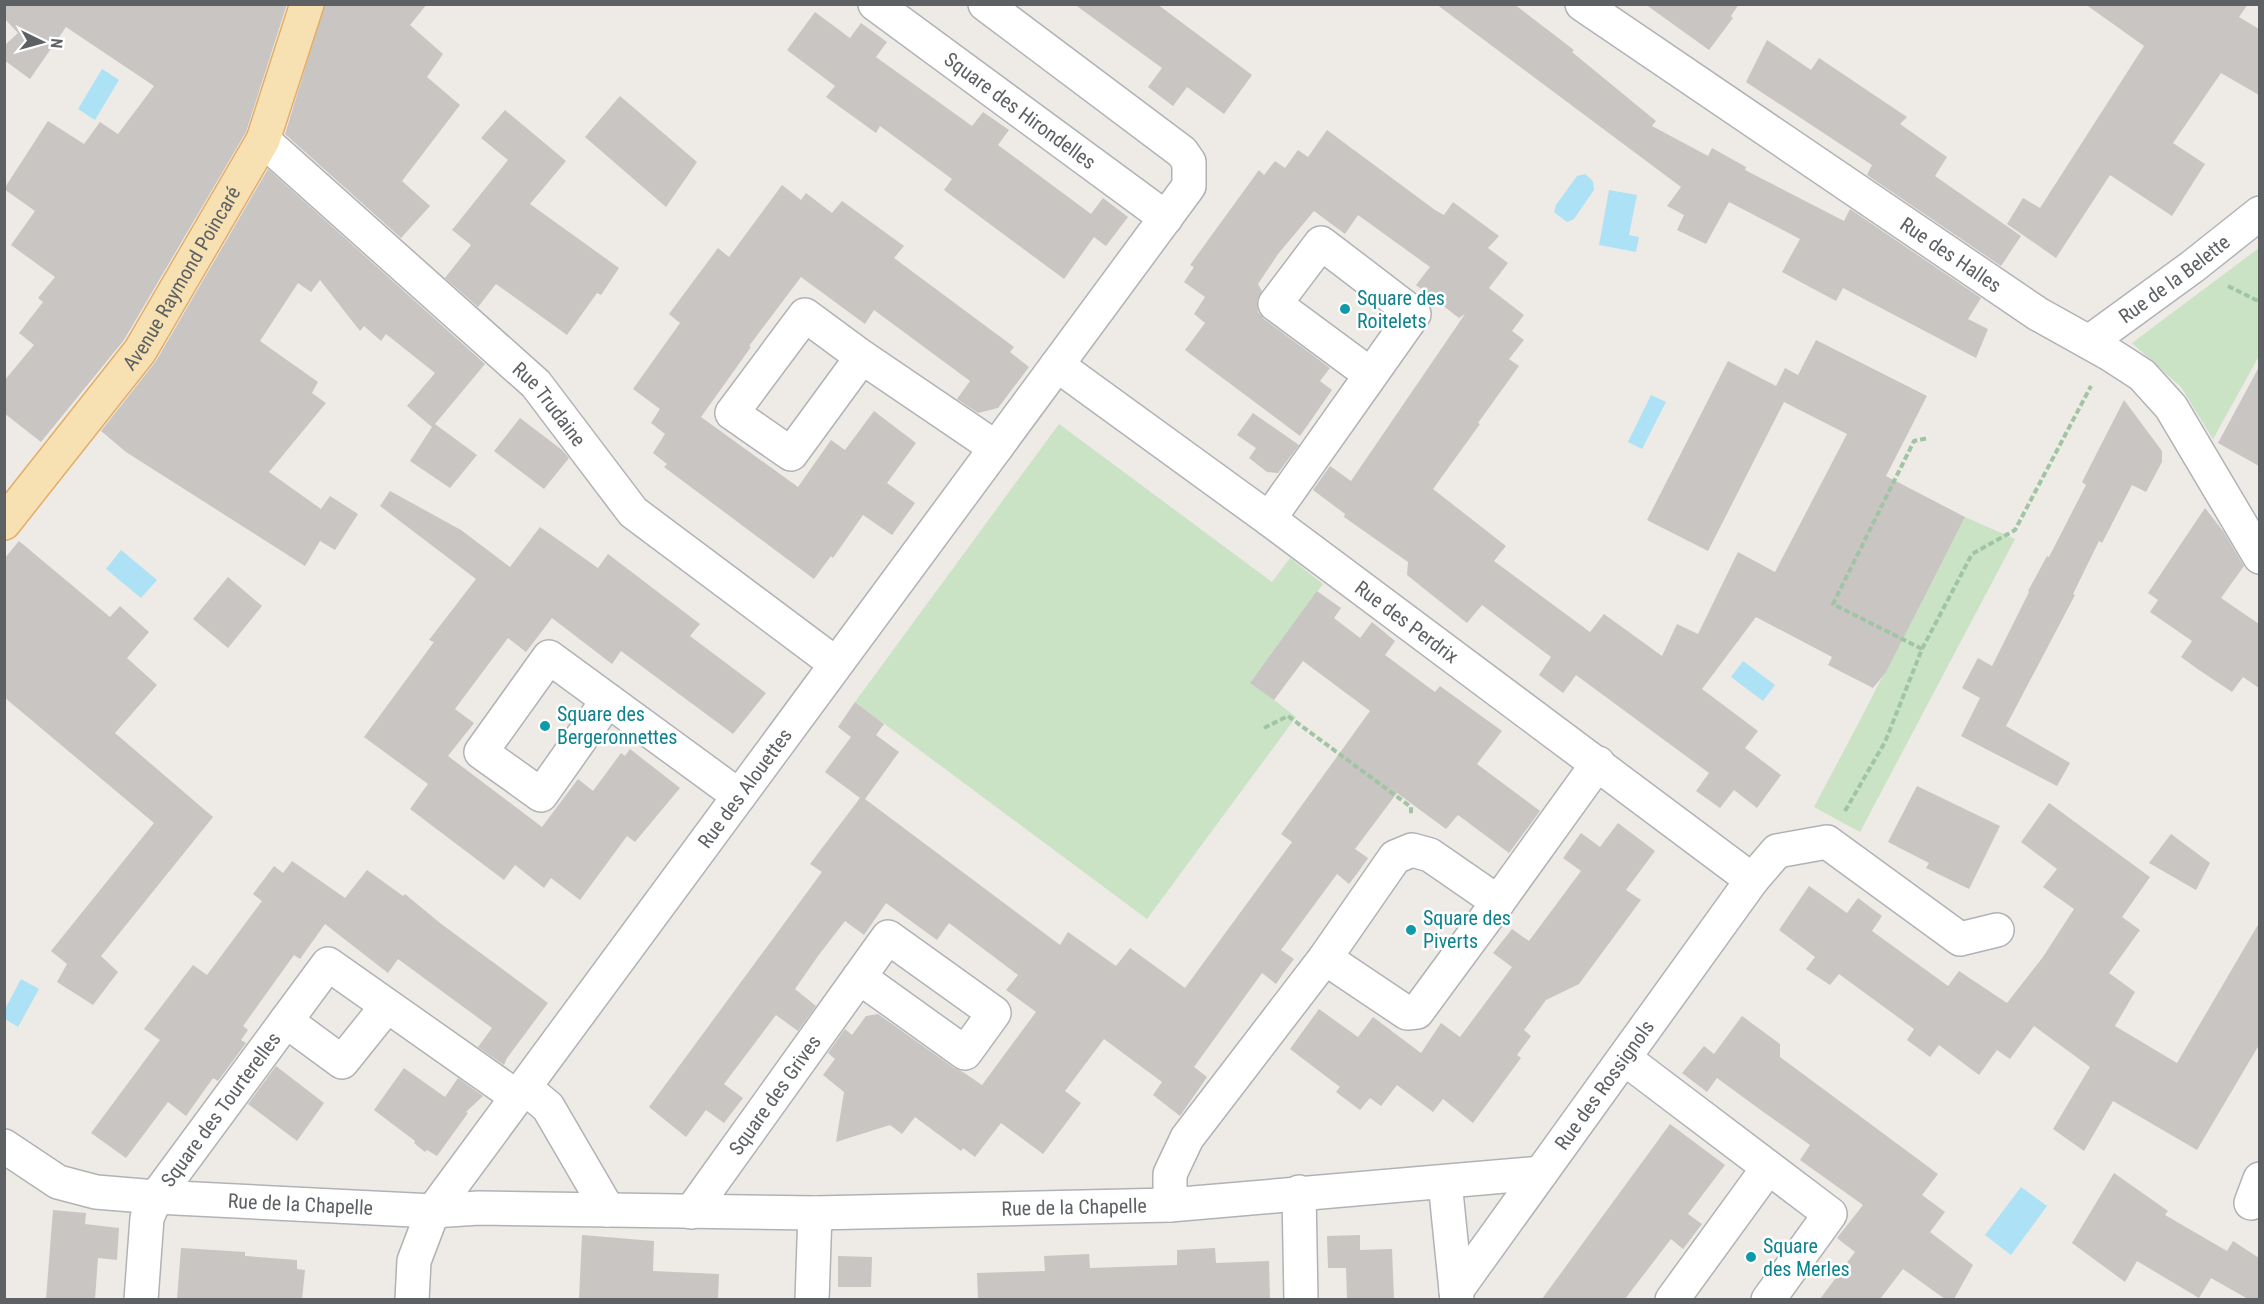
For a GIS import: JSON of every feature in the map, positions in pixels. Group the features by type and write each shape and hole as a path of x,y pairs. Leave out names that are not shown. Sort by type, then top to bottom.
{"main road":[{"name":"Avenue Raymond Poincaré","path":"5,521 140,351 263,140 307,4"}],"street":[{"name":"Square des Hirondelles","path":"875,4 1166,218"},
{"path":"985,4 1182,152 1189,162 1189,186 1057,365"},
{"name":"Rue des Halles","path":"1582,4 2038,314 2142,375 2171,407 2259,557"},
{"name":"Rue Trudaine","path":"263,140 536,384 633,512 836,664"},
{"name":"Rue de la Belette","path":"2099,348 2192,267 2259,213"},
{"path":"862,357 996,448"},
{"name":"Rue des Alouettes","path":"412,1299 414,1261 433,1211 1057,365"},
{"name":"Rue des Perdrix","path":"1057,365 1269,519 1752,880"},
{"path":"1269,519 1371,375"},
{"path":"608,700 739,796"},
{"path":"1325,958 1407,1013 1417,1012 1598,763"},
{"path":"1827,842 1960,939 1997,930"},
{"name":"Rue des Rossignols","path":"1457,1295 1541,1173 1752,880 1777,851 1827,842"},
{"path":"1170,1204 1170,1174 1187,1138 1325,958 1395,857 1412,850 1430,855 1498,902"},
{"name":"Square des Tourterelles","path":"141,1299 147,1218 156,1197 328,964 387,1006 521,1092"},
{"name":"Square des Grives","path":"691,1212 859,977"},
{"name":"Square des Tourterelles","path":"286,1021 342,1062 387,1006"},
{"path":"1624,1058 1830,1214 1768,1299"},
{"path":"521,1092 548,1107 608,1210"},
{"name":"Rue de la Chapelle","path":"4,1146 58,1182 96,1192 433,1211 479,1208 815,1213 1170,1204 1541,1173"},
{"path":"1671,1299 1768,1168"},
{"path":"1445,1182 1457,1295"},
{"path":"1299,1192 1301,1299"},
{"path":"812,1299 815,1213"}],"path":[{"path":"1827,842 1885,742 1922,649 1972,554 2015,530 2099,348"},
{"path":"1922,649 1833,604 1914,441 1928,438"},
{"path":"1264,728 1288,716 1411,807 1412,850"}],"green space":[{"path":"2259,248 2259,356 2213,439 2181,387 2132,343"},
{"path":"1059,424 1272,582 1290,558 1323,584 1251,682 1296,717 1147,919 855,702"},
{"path":"1965,517 2015,539 1860,832 1814,807"}],"water":[{"path":"102,69 119,80 95,120 78,109"},
{"path":"1585,174 1593,181 1594,190 1574,219 1567,222 1554,212 1556,205 1577,176"},
{"path":"1609,190 1637,195 1629,235 1639,237 1636,252 1599,245"},
{"path":"1651,395 1666,402 1642,449 1628,442"},
{"path":"121,550 157,580 141,598 106,569"},
{"path":"1743,661 1775,685 1763,701 1731,677"},
{"path":"21,979 39,989 18,1027 5,1019 5,1009"},
{"path":"2021,1187 2047,1206 2011,1255 1985,1235"}],"building":[{"path":"4,4 287,4 246,132 124,340 41,442 4,413 4,381 34,345 19,333 43,302 38,298 55,277 11,245 35,211 4,189 48,121 84,144 100,122 118,134 154,86 66,27 30,79 4,60 4,46 18,33 4,18"},
{"path":"325,4 427,4 410,25 443,54 427,77 460,105 402,181 430,206 401,238 285,134"},
{"path":"1074,4 1157,4 1252,75 1224,114 1187,87 1173,106 1148,87 1162,68"},
{"path":"1436,4 1514,4 1574,50 1572,52 1656,121 1652,126 1708,156 1712,148 1746,167 1745,170 1844,221 1850,209 1981,298 1968,319 1988,329 1976,358 1843,288 1836,301 1782,272 1800,239 1729,202 1706,244 1677,230 1684,215 1667,206 1681,187"},
{"path":"1645,4 1739,4 1731,16 1733,18 1709,50"},
{"path":"2085,4 2248,4 2239,17 2259,29 2259,95 2221,73 2173,143 2205,164 2172,216 2110,175 2056,258 2007,224 2023,198 2040,208 2144,46"},
{"path":"815,12 850,38 861,23 887,42 876,57 972,126 983,112 1009,130 998,145 1091,214 1103,198 1128,217 1106,246 1094,237 1064,279 944,190 952,179 880,126 876,133 826,97 835,86 787,50"},
{"path":"1767,40 1811,70 1819,58 1907,117 1900,124 1947,157 1935,176 2021,236 2001,266 1867,175 1872,165 1746,82"},
{"path":"620,96 697,162 666,207 585,137"},
{"path":"505,110 566,161 530,204 619,268 601,295 597,293 567,335 496,284 478,307 445,278 471,245 452,230 508,160 481,138"},
{"path":"1327,130 1435,210 1444,215 1453,202 1499,236 1488,248 1508,263 1489,288 1524,315 1512,331 1524,340 1509,359 1519,366 1433,489 1506,546 1494,561 1590,632 1604,614 1662,656 1677,624 1698,634 1738,552 1775,572 1847,434 1784,402 1708,551 1647,520 1728,361 1776,386 1785,368 1798,375 1816,340 1927,396 1886,476 1965,517 1886,672 1873,688 1828,665 1832,657 1756,617 1702,689 1758,731 1745,748 1781,775 1757,808 1734,790 1720,808 1696,791 1709,773 1576,675 1563,693 1539,675 1551,657 1482,605 1467,623 1407,575 1408,562 1344,517 1345,514 1313,490 1330,466 1351,481 1465,314 1459,318 1416,285 1430,267 1358,215 1345,234 1314,211 1278,254 1258,284 1262,291 1257,301 1258,312 1264,319 1330,368 1320,381 1332,390 1300,436 1185,350 1205,323 1194,314 1205,297 1184,282 1194,267 1190,265 1259,170 1264,175 1275,161 1285,168 1298,150 1308,157"},
{"path":"268,169 485,364 435,424 477,455 450,488 410,461 432,427 407,406 435,373 386,334 381,341 364,326 360,331 320,280 311,292 298,283 260,341 318,382 312,393 326,403 269,472 321,509 330,496 358,514 335,550 320,541 305,566 126,452 101,431 156,361"},
{"path":"782,185 801,200 806,193 832,213 842,201 904,246 894,258 1014,347 1010,352 1029,367 998,408 978,413 957,399 970,381 874,310 865,324 801,277 749,346 751,347 701,417 798,487 831,440 845,450 874,411 916,443 887,483 915,503 892,535 863,515 833,558 831,556 814,579 664,467 667,464 653,453 665,434 651,423 660,409 633,389 680,323 669,314 718,248 729,257"},
{"path":"2259,367 2259,466 2218,443"},
{"path":"2124,400 2162,451 2162,462 2146,492 2132,485 2102,543 2099,541 2073,594 2075,595 2006,726 2070,763 2057,786 1961,736 1980,698 1962,688 1978,658 1992,666 2028,591 2047,556 2049,557 2086,485 2082,482"},
{"path":"1253,413 1299,445 1278,473 1267,472 1249,458 1256,448 1237,435"},
{"path":"520,418 569,458 544,489 494,451"},
{"path":"390,491 461,530 510,567 540,527 598,568 608,554 700,624 690,636 766,693 733,734 621,651 612,664 552,618 526,652 508,638 455,709 474,723 448,756 542,827 578,779 593,791 621,753 625,756 630,749 680,788 635,842 627,836 580,900 551,878 544,888 515,865 504,880 410,809 428,784 364,737 434,642 429,640 476,579 380,506"},
{"path":"2205,508 2223,531 2244,566 2221,598 2259,624 2259,688 2243,677 2232,692 2199,670 2181,657 2192,641 2150,612 2158,600 2148,593"},
{"path":"19,541 110,617 120,606 149,632 127,658 157,685 115,733 213,817 101,956 118,972 93,1005 57,982 67,964 51,951 154,823 4,697 4,559"},
{"path":"228,577 262,606 228,648 193,619"},
{"path":"1317,591 1341,608 1334,618 1360,638 1372,622 1395,641 1385,655 1435,692 1440,686 1502,731 1477,764 1540,811 1509,853 1458,815 1446,829 1397,793 1355,849 1368,858 1359,871 1349,884 1337,874 1281,950 1294,959 1276,984 1262,973 1194,1067 1207,1077 1180,1116 1153,1095 1162,1082 1104,1039 1065,1091 1081,1103 1043,1154 1001,1123 975,1157 963,1148 961,1151 915,1117 902,1134 890,1125 836,1142 844,1092 823,1075 835,1059 828,1053 845,1029 852,1035 866,1016 878,1014 982,1085 1036,1012 1006,990 1018,975 949,923 937,940 886,903 864,935 845,921 818,956 795,989 816,1006 798,1031 776,1015 724,1084 743,1098 724,1123 706,1110 686,1137 649,1107 822,872 810,864 860,798 825,772 851,737 838,727 855,702 884,724 876,735 899,752 865,799 1060,945 1068,932 1116,966 1130,948 1185,988 1292,842 1281,834 1370,711 1303,661 1274,700 1250,683"},
{"path":"1917,786 2000,826 1969,889 1926,868 1929,863 1888,842"},
{"path":"2049,803 2150,877 2122,917 2140,930 2109,973 2135,992 2115,1026 2177,1063 2259,923 2259,1045 2197,1150 2113,1101 2084,1151 2053,1129 2090,1067 2034,1026 2010,1059 1997,1050 1979,1075 1939,1045 1930,1057 1907,1040 1914,1029 1839,974 1830,985 1806,969 1815,957 1779,930 1809,886 1847,913 1858,898 1882,916 1872,931 1948,986 1959,971 2007,1003 2043,957 2074,909 2043,887 2057,869 2021,842"},
{"path":"1618,823 1655,851 1626,890 1641,900 1579,984 1546,1000 1524,1030 1531,1036 1517,1055 1521,1058 1473,1123 1443,1099 1433,1112 1397,1085 1381,1106 1370,1098 1360,1110 1336,1092 1340,1087 1290,1049 1319,1009 1358,1037 1373,1017 1421,1053 1441,1023 1460,1037 1512,967 1493,953 1512,929 1529,941 1581,871 1563,858 1581,833 1600,847"},
{"path":"2171,834 2210,863 2196,890 2149,863"},
{"path":"292,861 345,898 367,870 403,896 405,894 440,923 548,1003 504,1065 478,1047 492,1028 398,959 388,973 325,924 300,959 294,955 243,1026 248,1030 241,1040 246,1043 218,1081 213,1078 186,1116 168,1102 126,1158 91,1133 160,1040 144,1029 193,965 207,975 262,901 253,894 274,866 283,873"},
{"path":"1742,1016 1780,1044 1780,1057 1938,1174 1922,1195 1945,1212 1930,1232 1973,1265 1954,1299 1945,1299 1903,1269 1880,1299 1820,1299 1855,1252 1837,1238 1863,1205 1800,1160 1810,1145 1717,1078 1707,1092 1682,1073 1704,1046 1714,1054"},
{"path":"276,1066 324,1103 297,1141 248,1104"},
{"path":"404,1068 445,1097 458,1078 483,1096 466,1112 468,1113 437,1156 427,1150 425,1152 414,1143 415,1141 374,1110"},
{"path":"1670,1124 1725,1165 1688,1214 1702,1224 1683,1249 1671,1239 1625,1299 1542,1299"},
{"path":"2114,1173 2168,1211 2165,1215 2227,1251 2233,1241 2259,1258 2259,1299 2248,1299 2211,1278 2199,1298 2137,1261 2125,1282 2072,1243"},
{"path":"53,1210 86,1213 85,1224 119,1228 117,1260 98,1258 95,1299 46,1299"},
{"path":"582,1235 654,1241 653,1271 719,1274 718,1299 579,1299"},
{"path":"1360,1235 1360,1250 1392,1249 1394,1299 1347,1299 1346,1268 1328,1268 1327,1236"},
{"path":"181,1248 245,1252 245,1256 297,1260 297,1269 305,1270 302,1299 177,1299"},
{"path":"1215,1248 1216,1263 1269,1261 1270,1299 978,1299 977,1273 1045,1271 1044,1256 1089,1254 1090,1268 1177,1265 1177,1250"},
{"path":"838,1256 872,1257 871,1287 838,1287"}],"place":[{"name":"Square des Roitelets","path":"1345,309"},
{"name":"Square des Bergeronnettes","path":"545,726"},
{"name":"Square des Piverts","path":"1411,930"},
{"name":"Square des Merles","path":"1751,1257"}]}
